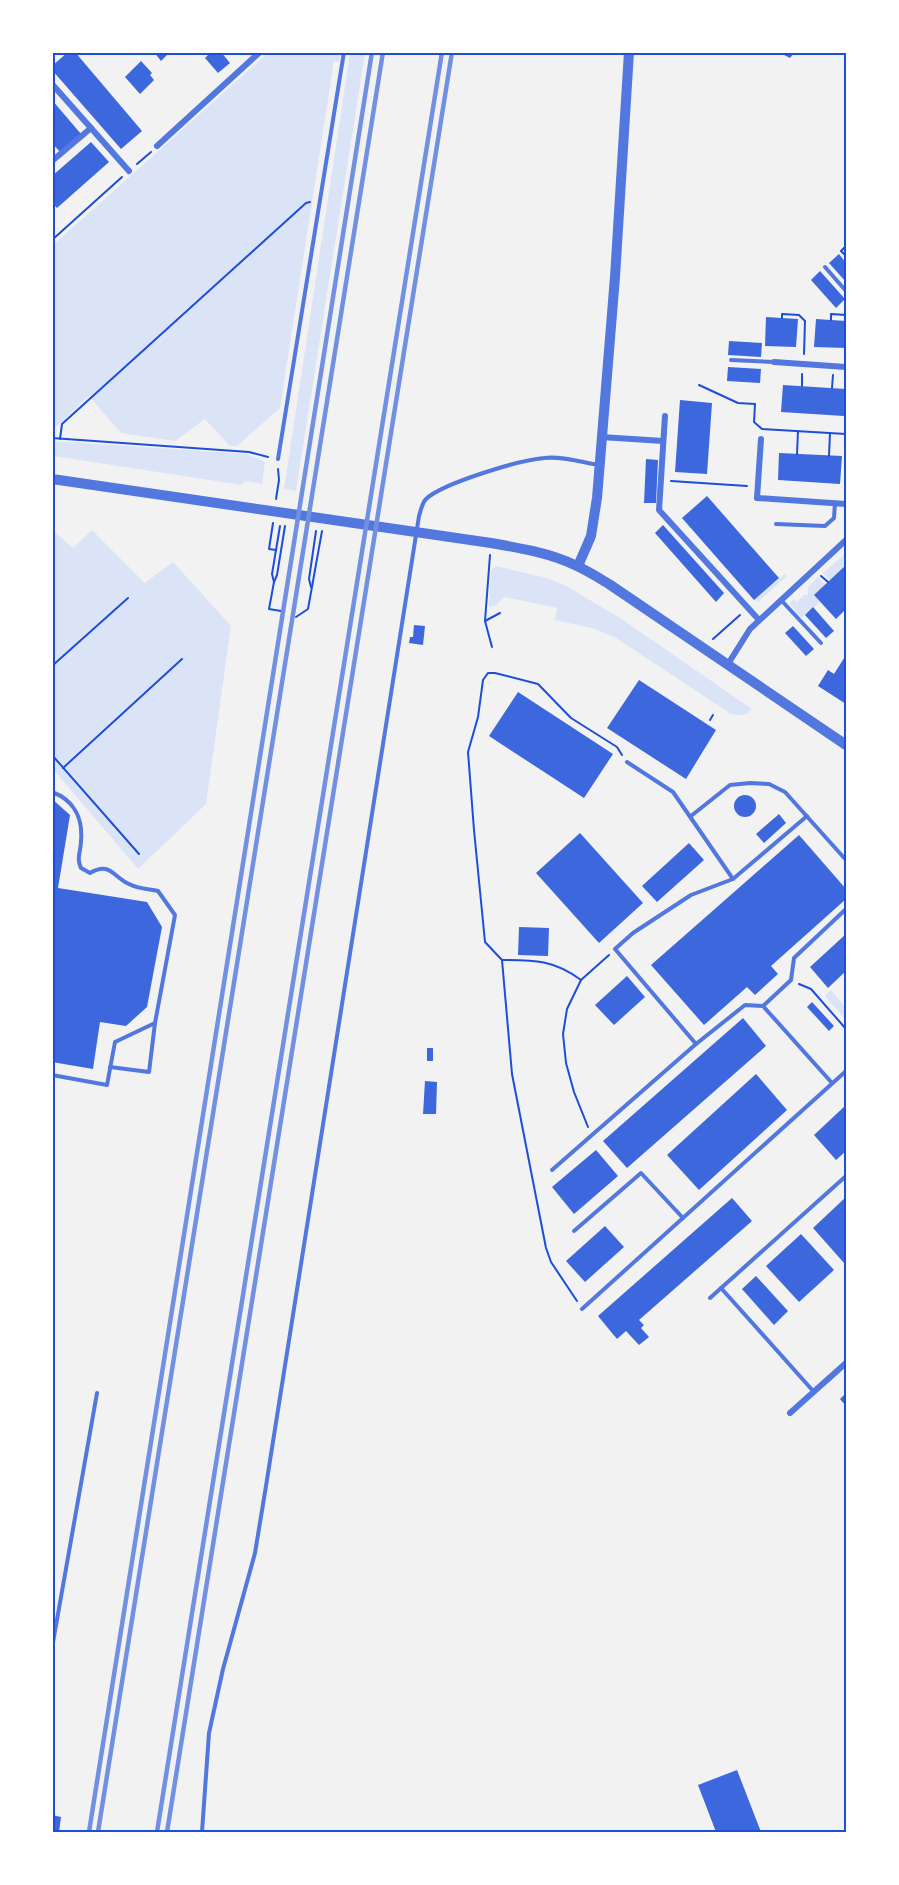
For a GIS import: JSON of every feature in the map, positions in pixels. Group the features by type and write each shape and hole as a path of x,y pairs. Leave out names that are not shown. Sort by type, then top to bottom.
{"street":[{"path":"157,146 260,52"},
{"path":"578,566 591,536 599,465 615,277 629,52"},
{"path":"52,84 129,171"},
{"path":"52,161 91,128"},
{"path":"774,362 846,367"},
{"path":"665,416 659,510 759,620"},
{"path":"601,437 663,441"},
{"path":"761,439 758,498 846,504"},
{"path":"52,479 490,543 537,552 578,566 609,584 846,745"},
{"path":"728,664 750,629 846,540"},
{"path":"790,1413 846,1362"}],"lane":[{"path":"278,459 344,52"},
{"path":"825,267 846,291"},
{"path":"731,360 774,362"},
{"path":"202,1833 209,1733 223,1670 255,1552 263,1508 419,516 425,500 439,490 506,466 542,458 599,465"},
{"path":"776,524 825,526 834,518 835,503"},
{"path":"782,600 821,643"},
{"path":"627,762 673,792 734,879"},
{"path":"691,816 730,786 750,783 769,784 784,792 846,860"},
{"path":"52,792 68,800 77,813 81,827 81,842 77,860 81,868 90,873 105,868 113,871 126,883 158,891 175,915 155,1023 149,1072 110,1067"},
{"path":"696,1044 615,949 633,933 691,895 734,879 807,816"},
{"path":"763,1006 791,980 794,958 846,909"},
{"path":"552,1170 696,1044 745,1005 763,1006 832,1083"},
{"path":"52,1076 107,1085 115,1042 155,1023"},
{"path":"582,1309 846,1071"},
{"path":"574,1231 641,1173 683,1218"},
{"path":"710,1298 846,1176"},
{"path":"721,1288 814,1392"},
{"path":"52,1648 97,1393"}],"path":[{"path":"52,240 157,146"},
{"path":"60,439 62,424 306,203 314,200 320,201"},
{"path":"846,246 841,251 846,256"},
{"path":"782,318 782,314 800,315 806,321 802,386"},
{"path":"831,320 831,314 846,315"},
{"path":"699,385 738,403 755,404 754,422 762,429 846,434"},
{"path":"797,454 798,431"},
{"path":"829,456 830,432"},
{"path":"52,438 249,452 278,459"},
{"path":"672,482 758,486"},
{"path":"274,582 272,574 282,513"},
{"path":"296,617 308,609 324,519"},
{"path":"280,611 269,609 274,582 278,575 283,537"},
{"path":"311,587 309,579 315,541"},
{"path":"490,543 484,621 492,647"},
{"path":"52,666 128,598"},
{"path":"704,647 742,612 750,609"},
{"path":"484,621 500,614"},
{"path":"63,768 182,659"},
{"path":"582,1309 551,1262 546,1248 512,1074 502,960 485,942 468,752 478,717 483,680 488,673 495,673 538,684 571,718 617,747 627,762"},
{"path":"710,720 713,715"},
{"path":"52,755 139,854"},
{"path":"591,1136 573,1092 566,1063 563,1034 567,1009 581,980 615,949"},
{"path":"502,960 534,960 550,963 568,970 581,980"},
{"path":"791,980 811,989 846,1029"}],"shaded area":[{"path":"268,53 341,53 339,62 334,61 280,408 237,446 230,446 205,419 175,441 121,433 89,396 55,428 53,433 53,245"},
{"path":"350,53 365,53 296,491 284,489"},
{"path":"53,441 247,454 265,462 262,484 245,481 242,485 53,456"},
{"path":"52,530 73,548 92,530 145,583 173,562 231,626 206,804 138,869 53,769"},
{"path":"846,553 846,565 830,580 823,573"},
{"path":"496,566 550,579 568,587 620,618 752,709 743,715 731,714 616,638 592,628 555,620 557,608 504,597 496,605 489,607 491,570"},
{"path":"785,574 787,576 758,602 754,600"},
{"path":"818,577 825,585 814,595 820,602 801,618 790,604 793,599 797,602 804,595 808,595 808,587"},
{"path":"831,990 846,1008 846,1020 825,996"}],"building":[{"path":"68,52 75,52 142,131 121,149 52,70 52,66"},
{"path":"154,52 170,52 161,61"},
{"path":"211,52 221,52 230,63 218,73 205,58"},
{"path":"778,52 795,52 790,58"},
{"path":"141,61 152,73 150,75 154,80 140,94 125,77"},
{"path":"52,100 81,134 60,152 52,143"},
{"path":"91,142 109,162 57,208 52,203 52,176"},
{"path":"839,254 846,263 846,282 829,263"},
{"path":"820,271 845,299 836,308 811,280"},
{"path":"766,317 798,319 796,347 765,346"},
{"path":"816,319 846,321 846,348 814,347"},
{"path":"729,341 762,343 761,357 728,355"},
{"path":"728,367 761,369 760,383 727,381"},
{"path":"783,385 846,389 844,416 781,412"},
{"path":"680,400 712,403 707,474 675,472"},
{"path":"779,453 842,456 840,484 778,480"},
{"path":"646,459 658,460 656,503 644,503"},
{"path":"707,496 779,578 754,600 682,518"},
{"path":"663,525 724,593 716,602 655,533"},
{"path":"846,565 846,609 836,619 814,595"},
{"path":"813,607 834,631 826,638 805,615"},
{"path":"414,625 425,626 423,645 409,643 410,637 413,637"},
{"path":"793,626 814,649 806,656 785,633"},
{"path":"846,655 846,704 818,686 828,670 834,674"},
{"path":"639,680 716,730 686,779 607,728"},
{"path":"518,692 613,754 584,798 489,736"},
{"path":"745,795 755,802 756,806 749,816 745,817 735,810 734,806 741,796"},
{"path":"52,799 70,815 58,888 147,902 162,927 147,1007 126,1026 100,1022 93,1069 52,1062"},
{"path":"779,814 786,823 764,843 756,834"},
{"path":"580,833 643,903 599,943 536,873"},
{"path":"799,835 846,889 846,899 771,966 778,974 755,995 747,987 704,1025 651,965"},
{"path":"689,843 704,860 657,902 642,886"},
{"path":"519,927 549,928 548,956 518,955"},
{"path":"846,934 846,971 828,988 810,967"},
{"path":"627,976 645,997 614,1025 595,1005"},
{"path":"812,1002 834,1026 829,1031 807,1007"},
{"path":"743,1018 766,1046 627,1168 603,1141"},
{"path":"427,1048 433,1048 433,1061 427,1061"},
{"path":"756,1074 787,1110 699,1190 667,1155"},
{"path":"425,1081 437,1082 436,1114 423,1114"},
{"path":"846,1105 846,1151 836,1160 814,1135"},
{"path":"596,1150 618,1176 574,1214 552,1187"},
{"path":"846,1197 846,1261 844,1263 813,1228"},
{"path":"732,1198 752,1221 639,1320 644,1325 641,1328 649,1337 639,1345 626,1331 617,1339 598,1316"},
{"path":"605,1226 624,1247 585,1282 566,1261"},
{"path":"801,1234 834,1270 799,1302 766,1266"},
{"path":"756,1276 788,1311 774,1325 742,1289"},
{"path":"846,1393 846,1406 840,1399"},
{"path":"737,1770 761,1832 716,1832 698,1785"},
{"path":"52,1815 61,1817 59,1832 52,1832"}],"railway":[{"path":"89,1832 372,52"},
{"path":"98,1832 383,52"},
{"path":"157,1832 442,52"},
{"path":"167,1832 452,52"}]}
